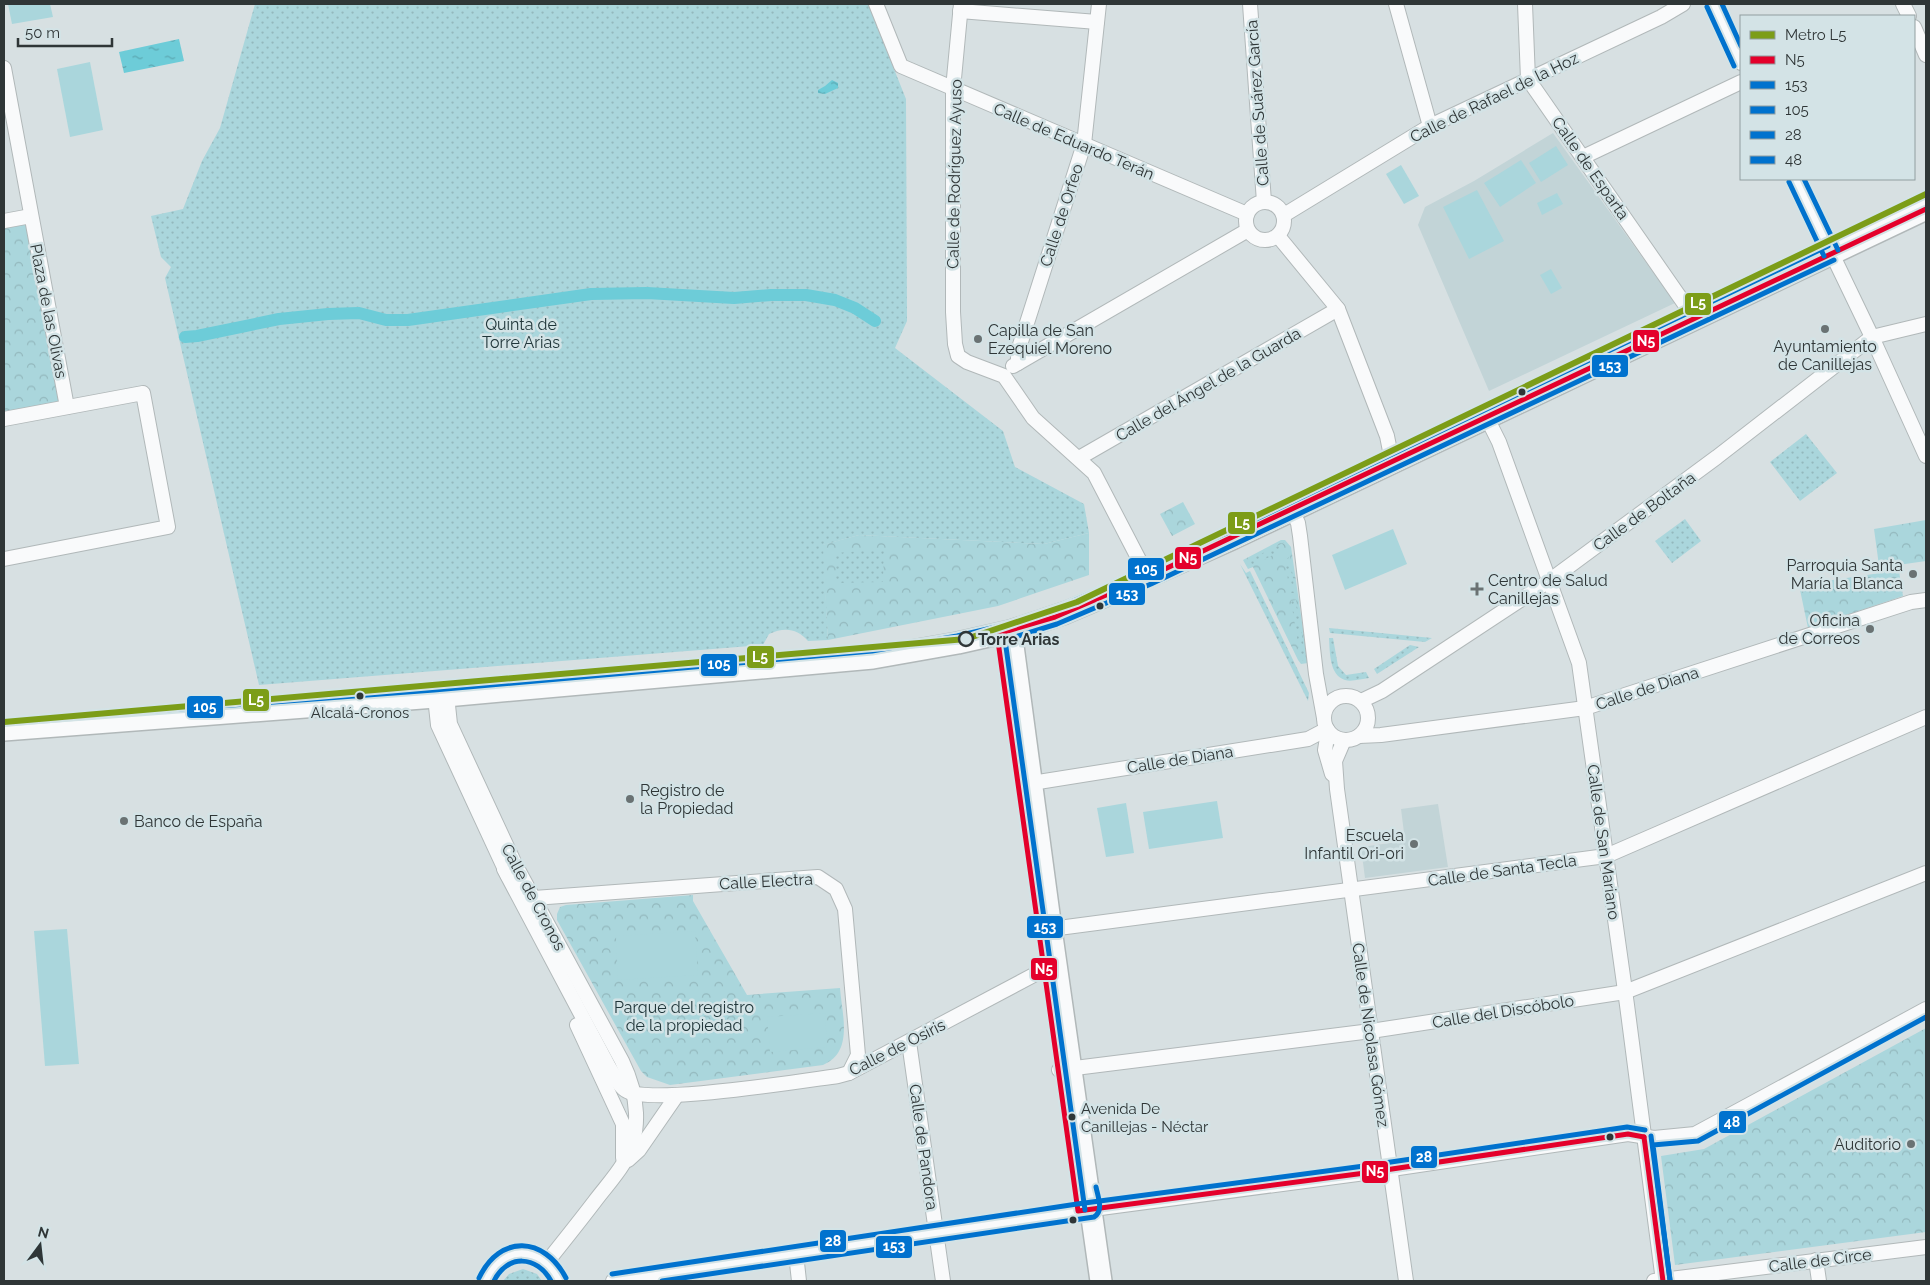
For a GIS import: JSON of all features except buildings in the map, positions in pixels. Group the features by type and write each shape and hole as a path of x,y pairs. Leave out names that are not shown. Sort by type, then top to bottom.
{"main road":[{"path":"4,730 441,697 873,658 958,643 1004,632 1065,613 1148,577 1695,320 1926,209"},
{"path":"1004,632 1032,783 1051,929 1050,966"},
{"path":"1004,632 1085,1210 1101,1281"},
{"path":"1085,1210 1088,1281"}],"street":[{"name":"Calle de Eduardo Terán","path":"876,4 901,66 1247,214"},
{"name":"Calle de Orfeo","path":"1018,363 1018,351 1084,144 1099,4"},
{"name":"Calle de Suárez García","path":"1250,4 1264,202"},
{"path":"1396,4 1430,126"},
{"path":"1525,4 1528,79"},
{"name":"Calle de Rafael de la Hoz","path":"1284,214 1430,126 1660,17 1683,4"},
{"path":"1714,4 1740,61"},
{"path":"961,7 1097,22"},
{"name":"Calle de Rodríguez Ayuso","path":"961,7 953,89 953,312 955,344 958,356 968,362 1004,376"},
{"path":"1915,29 1926,55"},
{"name":"Plaza de las Olivas","path":"4,68 67,407"},
{"name":"Calle de Esparta","path":"1528,79 1584,157 1695,320"},
{"path":"1584,157 1740,82"},
{"path":"1796,180 1872,337 1926,456"},
{"path":"1264,202 1276,205 1284,214 1284,226 1278,236 1273,239 1262,240 1256,238 1248,230 1247,214 1254,206 1264,202"},
{"path":"4,221 31,216"},
{"path":"1148,577 1094,473 1033,418 1004,376 1018,363 1248,230"},
{"path":"1278,236 1338,309 1388,436 1392,461"},
{"name":"Calle del Ángel de la Guarda","path":"1079,458 1338,309"},
{"name":"Calle de Boltaña","path":"1361,701 1382,691 1549,582 1717,457 1872,337 1926,324"},
{"path":"4,419 144,393 168,527 4,559"},
{"name":"Calle de San Mariano","path":"1486,418 1499,442 1579,663 1625,992 1660,1281"},
{"name":"Calle de Nicolasa Gómez","path":"1292,510 1298,523 1300,536 1316,674 1326,726 1325,750 1337,789"},
{"name":"Calle de Diana","path":"1359,736 1381,736 1585,708 1911,602 1926,600"},
{"path":"1316,674 1339,697"},
{"path":"1350,696 1361,701 1367,710 1368,722 1359,736 1344,740 1332,735 1326,726 1328,705 1339,697 1350,696"},
{"name":"Calle de Cronos","path":"441,697 438,725 623,1124 624,1164"},
{"name":"Calle de Cronos","path":"441,697 450,724 515,864 622,1061 630,1077 634,1094 636,1115 635,1137 624,1164 547,1262"},
{"name":"Calle de Santa Tecla","path":"1051,929 1606,856 1926,717"},
{"name":"Calle de Diana","path":"1032,783 1308,739 1326,726"},
{"name":"Calle de Nicolasa Gómez","path":"1344,740 1335,761 1337,789 1406,1281"},
{"name":"Calle de Cronos","path":"504,869 609,1067 621,1087 634,1094"},
{"name":"Calle del Discóbolo","path":"1065,1070 1371,1031 1625,992 1926,873"},
{"name":"Calle Electra","path":"534,898 818,876 836,889 845,909 858,1056 849,1073"},
{"name":"Calle de Osiris","path":"634,1094 677,1095 832,1077 849,1073 1050,966"},
{"path":"613,1281 1085,1210 1391,1170 1628,1134 1654,1138 1695,1134 1926,1009"},
{"name":"Calle de Pandora","path":"909,1042 943,1281"},
{"path":"624,1164 639,1150 677,1095"},
{"name":"Calle de Circe","path":"1660,1281 1926,1247"},
{"path":"486,1281 494,1265 503,1258 514,1254 526,1253 537,1256 547,1262 554,1270 559,1281"},
{"path":"796,1254 799,1281"},
{"path":"1816,1260 1819,1281"}],"shaded area":[{"path":"1553,133 1675,303 1489,391 1418,225 1425,207 1474,181"},
{"name":"Escuela Infantil Ori-ori","path":"1438,804 1448,867 1365,878 1361,847 1405,841 1401,809"}],"green space":[{"path":"8,4 50,4 53,17 12,24"},
{"name":"Quinta de Torre Arias","path":"255,4 868,4 906,99 907,321 895,348 1003,431 1015,467 1084,504 1089,533 1044,544 859,535 823,545 828,640 808,641 795,631 780,630 769,634 763,645 259,685 165,278 171,267 161,257 151,216 183,209 202,161 220,128"},
{"path":"90,62 103,130 70,137 57,69"},
{"path":"1556,146 1568,165 1541,182 1529,163"},
{"path":"1521,160 1536,183 1500,207 1484,183"},
{"path":"1401,165 1419,196 1404,204 1386,174"},
{"path":"1477,190 1504,241 1469,259 1443,207"},
{"path":"1557,193 1563,204 1542,215 1537,203"},
{"path":"26,222 60,403 4,413 4,227"},
{"path":"1551,269 1562,288 1551,294 1540,275"},
{"path":"1806,434 1837,473 1800,501 1770,462"},
{"path":"1183,502 1195,524 1172,536 1160,514"},
{"path":"1685,519 1701,541 1672,563 1655,541"},
{"path":"1926,520 1926,561 1898,565 1903,596 1808,628 1799,585 1880,573 1874,529"},
{"path":"1393,529 1407,564 1345,590 1332,555"},
{"path":"1089,533 1089,575 998,606 828,640 822,545 859,535 1044,544"},
{"path":"1281,540 1285,540 1291,547 1308,663 1301,664 1298,660 1253,567 1248,569 1243,560"},
{"path":"1285,542 1273,555 1250,567 1245,562"},
{"path":"884,549 883,582 836,583 836,553"},
{"path":"1290,556 1295,593 1290,593 1285,561"},
{"path":"1240,564 1246,573 1250,571 1309,693 1308,701"},
{"path":"1296,600 1306,659 1301,661 1291,601"},
{"path":"1329,628 1432,638 1425,642 1330,633"},
{"path":"1329,638 1333,638 1338,666 1346,675 1366,672 1369,678 1350,681 1345,680 1336,673 1331,662"},
{"path":"1410,645 1419,647 1377,674 1374,669"},
{"path":"1217,801 1223,838 1149,849 1143,812"},
{"path":"1126,803 1134,853 1106,857 1097,808"},
{"name":"Parque del registro de la propiedad","path":"693,895 693,901 747,995 840,988 844,1032 843,1042 833,1059 823,1065 670,1085 647,1077 641,1071 557,920 557,914 560,907 566,905"},
{"path":"67,929 79,1064 45,1066 34,931"},
{"path":"695,931 698,975 618,980 616,936"},
{"path":"825,1013 827,1047 770,1052 767,1017"},
{"path":"1926,1028 1926,1232 1675,1265 1661,1156 1704,1149"},
{"path":"523,1269 537,1274 542,1281 503,1281 509,1274"}],"water":[{"path":"179,39 184,61 124,73 119,52"},
{"path":"832,80 838,83 838,88 825,94 818,93 818,90"}],"waterway":[{"path":"185,337 279,319 359,313 386,320 408,320 591,294 647,293 734,298 806,295 835,300 855,308 875,321"}],"metro line":[{"name":"L5","path":"4,722 966,639 1077,602 1926,194"}],"transit line":[{"name":"105","path":"1722,4 1740,44"},
{"name":"153","path":"1707,7 1734,66"},
{"name":"105","path":"1804,180 1838,250"},
{"name":"153","path":"1789,182 1824,256"},
{"name":"N5","path":"1644,1137 1628,1134 1365,1173 1078,1211 997,634 1055,617 1148,577 1926,209"},
{"name":"105","path":"4,722 434,690 872,651 957,636 1009,624 1062,606 1231,531 1828,246"},
{"name":"153","path":"1085,1210 1005,640 1057,624 1151,584 1834,260"},
{"name":"48","path":"1670,1280 1653,1145 1698,1141 1926,1017"},
{"name":"28","path":"612,1274 1077,1204 1364,1166 1627,1127 1645,1130"},
{"name":"28","path":"1651,1136 1670,1280"},
{"name":"N5","path":"1644,1137 1663,1281"},
{"name":"153","path":"662,1281 1094,1217 1100,1208 1096,1187"},
{"name":"28","path":"479,1278 488,1264 498,1254 510,1248 522,1246 534,1248 546,1254 557,1264 566,1278"},
{"name":"153","path":"494,1281 506,1266 522,1261 538,1266 551,1281"}],"place":[{"name":"Ayuntamiento de Canillejas","path":"1825,329"},
{"name":"Capilla de San Ezequiel Moreno","path":"978,339"},
{"name":"Parroquia Santa María la Blanca","path":"1913,574"},
{"name":"Centro de Salud Canillejas","path":"1477,589"},
{"name":"Oficina de Correos","path":"1870,629"},
{"name":"Torre Arias","path":"966,639"},
{"name":"Alcalá-Cronos","path":"360,696"},
{"name":"Registro de la Propiedad","path":"630,799"},
{"name":"Banco de España","path":"124,821"},
{"name":"Escuela Infantil Ori-ori","path":"1414,844"},
{"name":"Avenida De Canillejas - Néctar","path":"1072,1117"},
{"name":"Auditorio","path":"1911,1144"}]}
